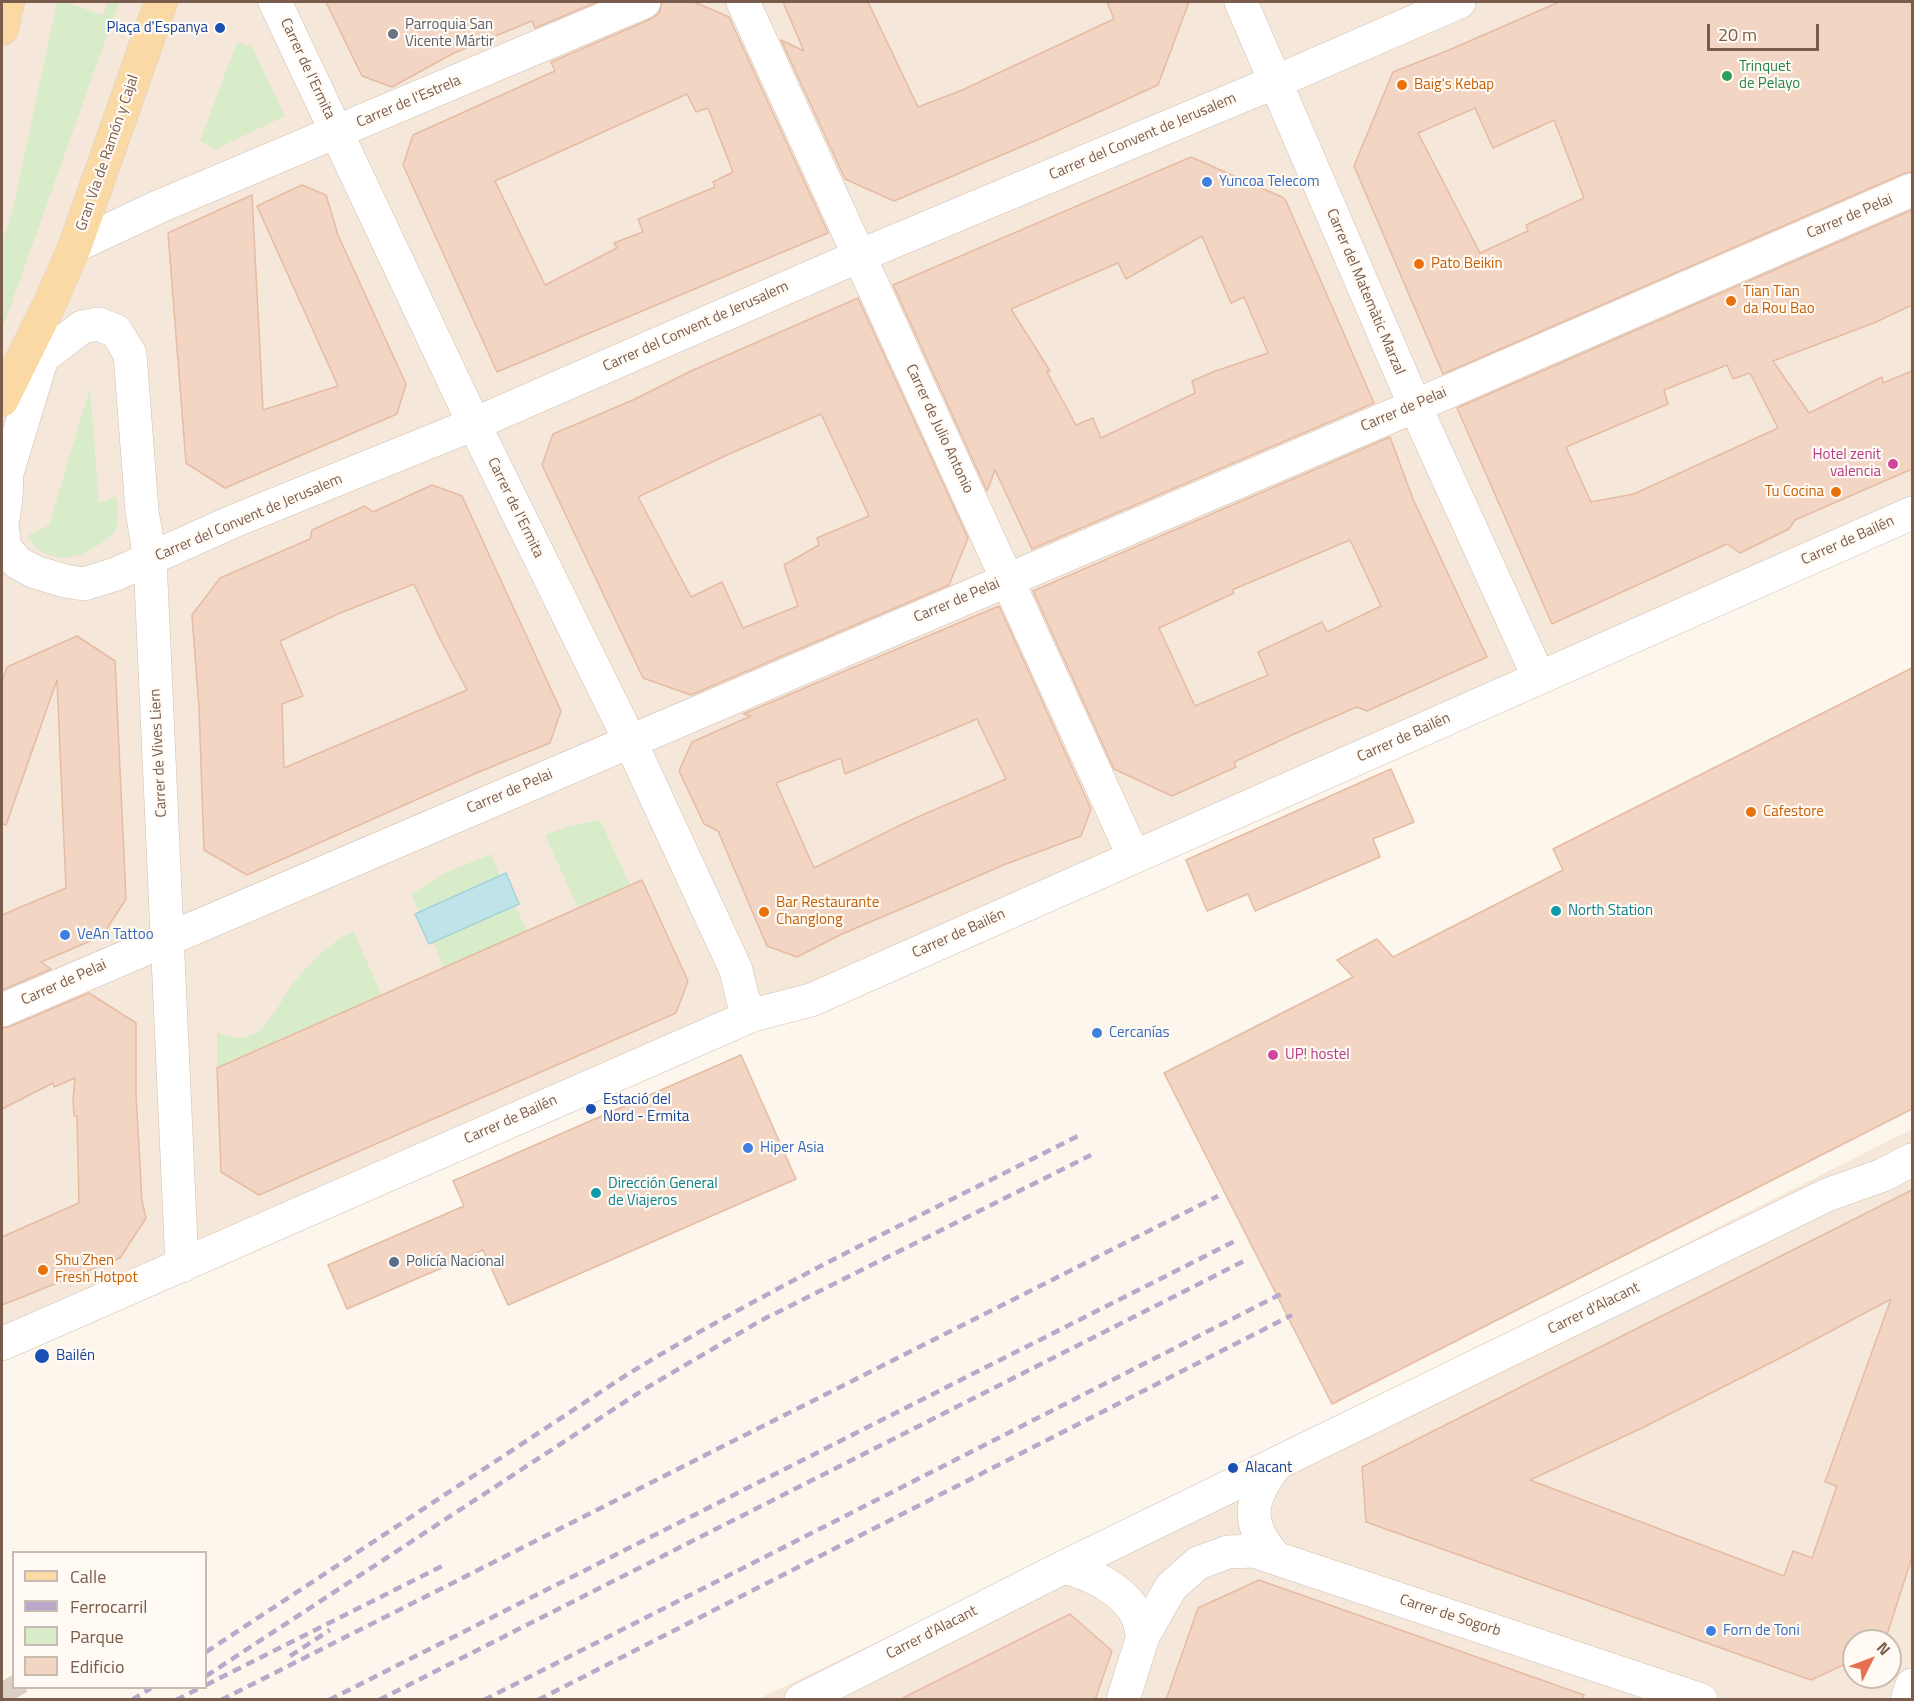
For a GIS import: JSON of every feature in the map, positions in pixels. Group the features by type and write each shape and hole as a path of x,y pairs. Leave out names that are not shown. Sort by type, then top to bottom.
{"main road":[{"path":"2,29 8,2"},
{"name":"Gran Via de Ramón y Cajal","path":"2,400 50,303 75,246 161,2"}],"street":[{"name":"Carrer de l'Ermita","path":"275,2 474,424 630,741 736,970 743,1000 753,1015"},
{"name":"Carrer de l'Estrela","path":"75,246 158,207 644,2"},
{"name":"Carrer de Julio Antonio","path":"743,2 1134,857"},
{"name":"Carrer del Matemàtic Marzal","path":"1241,2 1415,406 1539,678"},
{"name":"Carrer del Convent de Jerusalem","path":"4,479 6,498 2,526 5,548 18,563 35,572 64,581 84,584 116,574 234,522 474,424 859,256 1275,82 1459,2"},
{"name":"Carrer de Pelai","path":"2,1010 1415,406 1912,190"},
{"name":"Gran Via de Ramón y Cajal","path":"4,479 42,358 50,303"},
{"name":"Carrer de Vives Liern","path":"42,358 76,330 98,324 116,331 130,354 142,511 150,559 182,1266"},
{"name":"Carrer de Bailén","path":"2,1344 753,1015 811,1000 1912,513"},
{"name":"Carrer d'Alacant","path":"801,1700 1277,1463 1827,1195 1883,1176 1912,1160"},
{"name":"Carrer d'Alacant","path":"1277,1463 1261,1484 1254,1511 1256,1531 1264,1545 1277,1559"},
{"name":"Carrer de Sogorb","path":"1123,1700 1143,1636 1171,1587 1198,1563 1228,1551 1254,1551 1701,1700"},
{"path":"1064,1568 1080,1571 1121,1595 1137,1617 1143,1636"},
{"path":"1907,1700 1912,1685"}],"shaded area":[{"path":"2,2 1912,2 1912,518 2,1361"},
{"path":"1912,1129 1912,1699 756,1700 1287,1445"}],"green space":[{"path":"57,2 65,2 103,15 108,2 119,2 2,330 2,244 12,213"},
{"path":"237,42 252,47 285,116 216,149 200,141"},
{"path":"90,388 99,503 116,496 117,524 113,534 90,550 60,558 42,552 27,536 49,525"},
{"path":"600,820 630,885 578,908 545,835 570,826"},
{"path":"491,854 500,876 419,912 411,894 445,873"},
{"path":"515,906 527,931 444,968 433,942"},
{"path":"353,931 382,995 217,1068 217,1032 233,1037 246,1037 256,1032 265,1024 296,980 309,966 330,946"}],"water":[{"path":"506,873 519,904 429,944 415,914"}],"building":[{"name":"Parroquia San Vicente Mártir","path":"326,2 597,2 535,28 532,21 454,53 392,87 362,76"},
{"path":"662,2 694,2 729,17 828,233 497,372 403,165 413,135 555,71 551,62 651,19 659,13","holes":["687,94 696,112 708,108 733,172 713,182 715,187 638,219 643,232 614,243 617,248 545,285 495,181"]},
{"path":"783,2 868,2 918,107 960,91 1114,19 1107,2 1189,2 1158,85 894,201 845,179 781,40 804,51"},
{"path":"1559,2 1912,2 1912,172 1905,173 1443,374 1354,166 1393,72","holes":["1475,108 1493,148 1554,120 1584,198 1526,225 1528,231 1480,253 1418,133"]},
{"path":"1191,157 1282,197 1286,201 1374,403 1032,549 995,470 987,491 893,285","holes":["1202,236 1231,303 1244,297 1268,353 1192,381 1195,393 1101,438 1093,418 1076,425 1047,372 1050,371 1011,309 1118,263 1126,279"]},
{"path":"302,185 326,195 338,235 406,384 397,414 225,488 186,463 168,233 252,195 263,410 338,386 257,206"},
{"path":"1912,210 1912,305 1874,323 1773,361 1809,413 1882,377 1883,383 1912,371 1912,469 1795,520 1789,529 1740,553 1727,544 1552,624 1457,408","holes":["1727,365 1733,379 1750,373 1778,428 1634,494 1591,502 1566,447 1668,404 1664,390"]},
{"path":"858,298 968,538 949,585 691,695 643,678 542,465 553,434 633,400 691,371","holes":["821,414 869,516 817,538 819,545 784,565 798,606 743,628 722,582 691,597 638,497"]},
{"path":"1390,437 1413,499 1487,657 1367,711 1357,707 1294,734 1234,762 1236,767 1172,796 1114,769 1033,591","holes":["1350,540 1381,606 1327,632 1322,622 1258,652 1268,675 1195,706 1159,628 1234,593 1232,590"]},
{"path":"432,485 462,496 561,711 550,743 481,771 247,875 204,850 199,708 192,615 220,578 310,539 312,530 365,506 373,512","holes":["414,584 467,690 284,768 282,704 303,696 280,641 340,613"]},
{"path":"999,606 1091,809 1081,836 1006,864 842,934 797,957 767,946 718,831 704,824 679,771 692,742 751,716 743,714","holes":["977,719 1006,779 913,819 814,868 776,783 841,758 845,774"]},
{"path":"77,636 115,661 126,899 102,936 41,962 51,969 2,990 2,915 66,888 57,680 6,825 2,824 2,681 7,667"},
{"path":"1912,668 1912,1109 1332,1404 1164,1073 1353,977 1337,960 1377,939 1393,957 1563,870 1553,849"},
{"path":"1391,769 1414,822 1373,839 1380,857 1255,911 1248,894 1207,911 1186,860"},
{"path":"642,880 688,981 676,1013 259,1195 221,1172 217,1068"},
{"path":"89,993 136,1023 136,1095 142,1201 146,1218 120,1258 2,1305 2,1237 79,1203 77,1116 74,1116 73,1099 75,1078 54,1087 53,1083 2,1109 2,1028"},
{"name":"Dirección General de Viajeros","path":"741,1055 796,1179 508,1305 483,1250 347,1309 328,1265 464,1206 453,1181"},
{"path":"1912,1190 1912,1557 1889,1629 1842,1629 1842,1666 1811,1680 1366,1522 1362,1467","holes":["1891,1299 1825,1482 1837,1486 1812,1558 1793,1551 1784,1576 1530,1480 1640,1429"]},
{"path":"1259,1580 1584,1695 1583,1700 1166,1700 1198,1608"},
{"path":"1070,1614 1112,1651 1095,1700 899,1700"}],"tunnel":[{"path":"2,1681 13,1700"}],"railway":[{"path":"207,1651 628,1374 683,1341 852,1250 1080,1135"},
{"path":"207,1675 643,1390 760,1321 1091,1155"},
{"path":"221,1700 1218,1196"},
{"path":"329,1700 1237,1240"},
{"path":"379,1700 1246,1260"},
{"path":"484,1700 1281,1294"},
{"path":"538,1700 1292,1315"},
{"path":"207,1684 442,1566"},
{"path":"290,1656 330,1630"},
{"path":"132,1700 149,1689"},
{"path":"176,1700 198,1689"}],"place":[{"name":"Plaça d'Espanya","path":"220,28"},
{"name":"Parroquia San Vicente Mártir","path":"393,34"},
{"name":"Trinquet de Pelayo","path":"1727,76"},
{"name":"Baig's Kebap","path":"1402,85"},
{"name":"Yuncoa Telecom","path":"1207,182"},
{"name":"Pato Beikin","path":"1419,264"},
{"name":"Tian Tian da Rou Bao","path":"1731,301"},
{"name":"Hotel zenit valencia","path":"1893,464"},
{"name":"Tu Cocina","path":"1836,492"},
{"name":"Cafestore","path":"1751,812"},
{"name":"North Station","path":"1556,911"},
{"name":"Bar Restaurante Changlong","path":"764,912"},
{"name":"VeAn Tattoo","path":"65,935"},
{"name":"Cercanías","path":"1097,1033"},
{"name":"UP! hostel","path":"1273,1055"},
{"name":"Estació del Nord - Ermita","path":"591,1109"},
{"name":"Hiper Asia","path":"748,1148"},
{"name":"Dirección General de Viajeros","path":"596,1193"},
{"name":"Policía Nacional","path":"394,1262"},
{"name":"Shu Zhen Fresh Hotpot","path":"43,1270"},
{"name":"Bailén","path":"42,1356"},
{"name":"Alacant","path":"1233,1468"},
{"name":"Forn de Toni","path":"1711,1631"}]}
